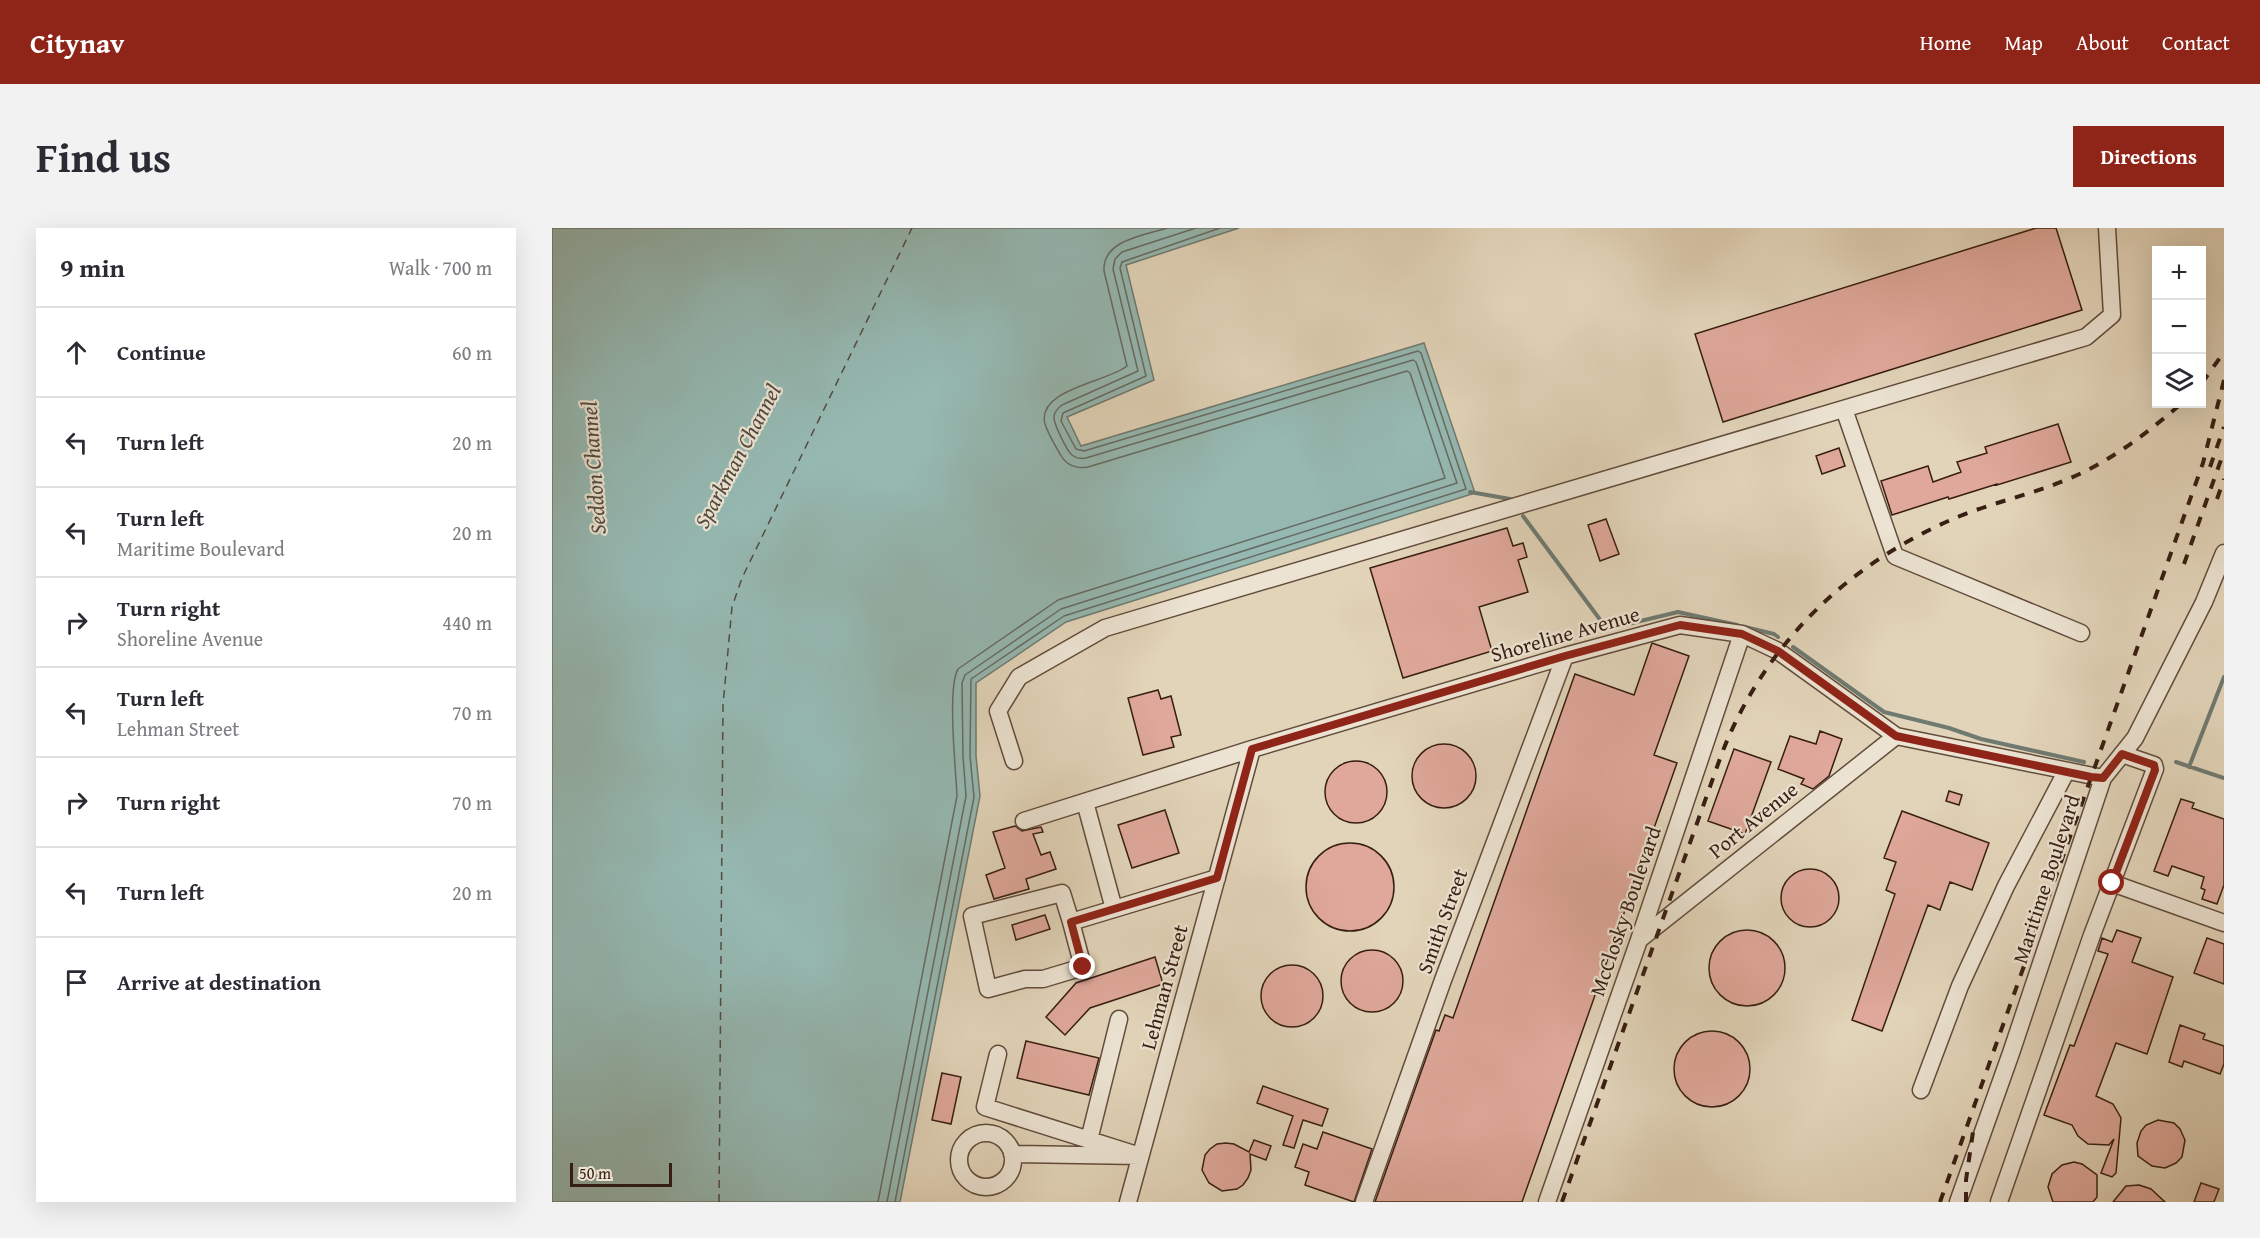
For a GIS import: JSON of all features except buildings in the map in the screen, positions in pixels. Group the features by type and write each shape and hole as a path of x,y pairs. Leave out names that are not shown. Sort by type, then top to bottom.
{"street":[{"path":"1014,761 998,711 1019,677 1105,628 2086,337 2112,315 2107,228"},
{"path":"1844,409 1895,556 2081,633"},
{"name":"Maritime Boulevard","path":"1958,1202 2015,1042 2103,778 2135,738 2221,570 2224,553"},
{"name":"Shoreline Avenue","path":"1024,821 1252,749 1565,656 1680,625 1742,634 1778,651 1896,736 2103,778"},
{"name":"McClosky Boulevard","path":"1547,1202 1639,940 1742,634"},
{"name":"Smith Street","path":"1364,1202 1418,1050 1565,656"},
{"name":"Port Avenue","path":"1639,940 1896,736"},
{"name":"Lehman Street","path":"1128,1202 1252,749"},
{"path":"1999,1202 2092,935 2155,770 2154,765 2122,754"},
{"path":"1921,1090 1960,986 2006,886 2066,772"},
{"path":"1085,802 1114,909"},
{"path":"1071,922 1217,878"},
{"path":"2112,883 2224,923"},
{"path":"1062,893 1071,922 1083,967 1043,979 1025,979 988,989 972,916 1062,893"},
{"path":"1089,1140 1119,1018"},
{"path":"998,1054 985,1107 1140,1156"},
{"path":"1012,1154 1140,1156"}],"water":[{"path":"552,228 1239,228 1126,265 1154,380 1067,417 1081,446 1424,343 1475,493 1066,622 976,683 976,756 980,796 900,1202 552,1202"}],"waterway":[{"path":"1470,492 1510,499"},
{"path":"1523,516 1607,629 1678,612 1737,625"},
{"path":"1745,627 1778,637"},
{"path":"1793,647 1884,712 1949,728 1981,739 2084,762"},
{"path":"2189,767 2224,677"},
{"path":"2176,762 2224,778"}],"ferry route":[{"path":"719,1202 723,705 732,607 742,578 912,228"}],"railway":[{"path":"2206,377 2224,352"},
{"path":"1940,1202 2203,463 2224,380"},
{"path":"1562,1202 1722,753 1740,713 1762,675 1788,641 1816,610 1848,582 1883,557 1920,535 1960,516 2084,472 2128,446 2176,408"},
{"path":"2210,467 2224,427"},
{"path":"2184,564 2222,457"},
{"path":"2217,499 2224,479"},
{"path":"1966,1202 1966,1180 1974,1125"}],"route":[{"path":"1083,967 1071,922 1217,878 1252,749 1565,656 1680,625 1742,634 1778,651 1896,736 2091,777 2103,778 2122,754 2154,765 2155,770 2112,883"}],"water label":[{"name":"Sparkman Channel","path":"737,456"},
{"name":"Seddon Channel","path":"593,468"}]}
